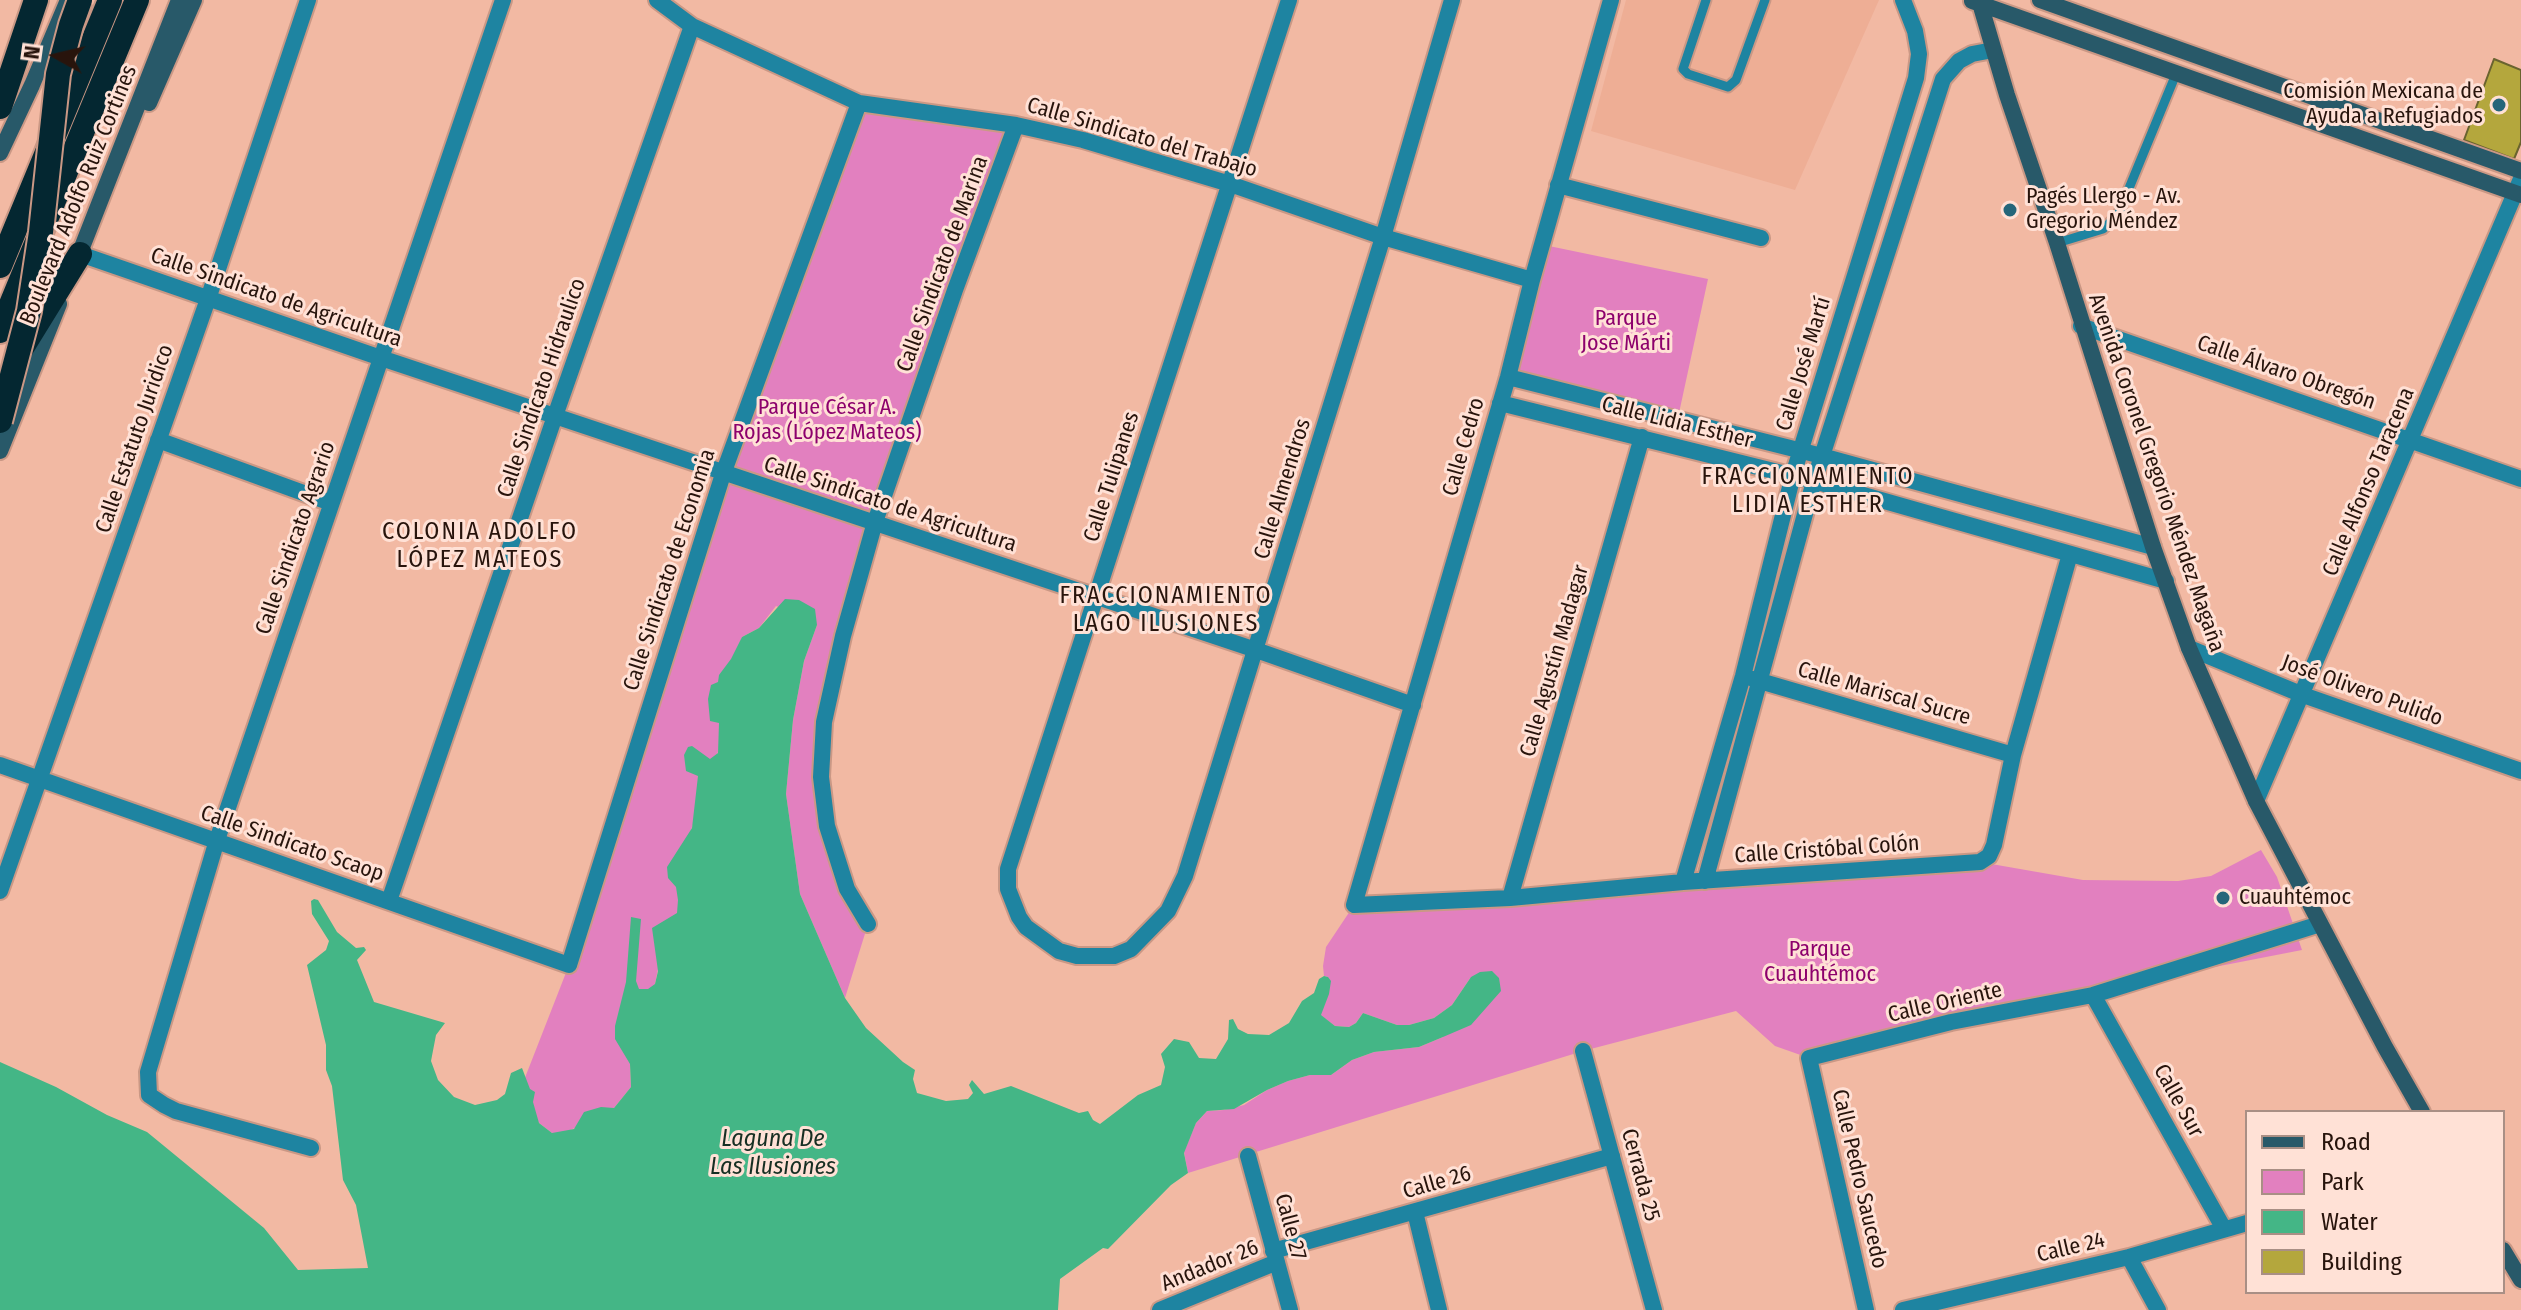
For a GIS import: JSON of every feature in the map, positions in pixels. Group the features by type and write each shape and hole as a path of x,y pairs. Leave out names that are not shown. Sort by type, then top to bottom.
{"highway":[{"path":"0,107 36,0"},
{"path":"0,421 29,311 58,74 80,0"},
{"path":"0,266 110,0"},
{"path":"0,331 137,0"},
{"path":"0,245 25,205"},
{"path":"0,384 80,254"}],"main road":[{"path":"0,142 56,0"},
{"path":"0,153 68,0"},
{"path":"102,197 172,0"},
{"name":"Boulevard Adolfo Ruiz Cortines","path":"0,451 179,0"},
{"path":"102,197 164,74 194,0"},
{"path":"2040,0 2521,171"},
{"path":"1977,1 2176,74 2519,189"},
{"name":"Avenida Coronel Gregorio Méndez Magaña","path":"1977,1 2153,547 2189,648 2256,801 2421,1110"},
{"path":"2505,1253 2521,1280"}],"street":[{"name":"Calle Estatuto Juridico","path":"0,891 208,299 308,0"},
{"name":"Calle Sindicato Agrario","path":"311,1148 176,1111 149,1095 148,1072 217,840 503,0"},
{"name":"Calle Sindicato del Trabajo","path":"657,0 692,26 859,103 1016,125 1083,140 1230,184 1383,237 1532,280"},
{"name":"Calle Tulipanes","path":"1059,951 1035,935 1019,917 1008,889 1008,869 1289,0"},
{"name":"Calle Almendros","path":"1059,951 1096,958 1123,954 1144,938 1168,911 1185,876 1383,237 1452,0"},
{"name":"Calle Cedro","path":"1354,905 1508,377 1532,280 1611,0"},
{"name":"Calle José Martí","path":"1683,882 1743,676 1793,475 1916,78 1919,54 1915,31 1903,0"},
{"name":"Calle Sindicato Hidraulico","path":"389,901 692,26"},
{"name":"Calle José Martí","path":"1705,881 1814,481 1943,79 1959,61 1972,54 1993,50"},
{"name":"Calle Sindicato de Economia","path":"569,965 723,474 859,103"},
{"name":"Calle Sindicato de Marina","path":"868,924 847,889 833,851 823,802 821,764 824,722 836,664 875,522 1016,125"},
{"path":"1558,185 1761,238"},
{"name":"Calle Alfonso Taracena","path":"2256,801 2519,189"},
{"name":"Calle Sindicato de Agricultura","path":"80,254 1413,705"},
{"name":"Calle Álvaro Obregón","path":"2081,326 2521,479"},
{"name":"Calle Lidia Esther","path":"1508,377 1822,456 2153,547"},
{"name":"Calle Lidia Esther","path":"1500,403 1793,475 2166,581"},
{"name":"Calle Agustín Madagar","path":"1510,898 1642,437"},
{"path":"158,440 331,503"},
{"name":"Calle Cristóbal Colón","path":"1354,905 1510,898 1683,882 1980,862 1989,856 1994,845 2013,755 2070,554"},
{"name":"José Olivero Pulido","path":"2189,648 2303,695 2521,771"},
{"name":"Calle Mariscal Sucre","path":"1743,676 2013,755"},
{"name":"Calle Sindicato Scaop","path":"0,765 569,965"},
{"name":"Calle Oriente","path":"1809,1058 1951,1022 2093,995 2320,924"},
{"name":"Calle Sur","path":"2093,995 2224,1229"},
{"name":"Cerrada 25","path":"1583,1051 1654,1310"},
{"name":"Calle Pedro Saucedo","path":"1809,1058 1866,1310"},
{"name":"Calle 27","path":"1248,1156 1290,1310"},
{"name":"Calle 26","path":"1275,1256 1612,1156"},
{"path":"1415,1212 1439,1310"},
{"name":"Calle 24","path":"1903,1310 2129,1257 2245,1224"},
{"name":"Andador 26","path":"1160,1310 1275,1256"},
{"path":"2129,1257 2158,1310"}],"lane":[{"path":"1706,0 1683,69 1688,74 1728,87 1736,80 1765,0"},
{"path":"2057,243 2103,229 2118,215 2176,74"}],"shaded area":[{"path":"1626,0 1879,0 1795,190 1591,131"}],"green space":[{"name":"Parque César A. Rojas (López Mateos)","path":"859,103 1016,125 955,290 830,693 823,802 868,924 845,998 800,894 786,794 793,720 804,661 817,625 776,606 759,628 742,637 718,752 678,868 682,888 677,914 663,945 655,984 630,1064 631,1087 614,1108 563,1134 552,1133 539,1123 519,1093 569,965 723,474"},
{"name":"Parque Jose Márti","path":"1549,246 1708,279 1679,413 1516,376"},
{"name":"Parque Cuauhtémoc","path":"2261,850 2277,877 2302,950 2050,999 1809,1058 1775,1046 1736,1011 1583,1051 1188,1173 1184,1152 1196,1123 1207,1111 1244,1105 1288,1081 1310,1075 1331,1075 1352,1060 1374,1052 1419,1047 1443,1037 1471,977 1452,1005 1434,1018 1409,1025 1397,1025 1363,1013 1349,1027 1335,1026 1320,1015 1326,1001 1328,977 1324,976 1323,966 1326,947 1354,905 1980,862 2083,880 2178,881 2211,876"}],"water":[{"name":"Laguna De Las Ilusiones","path":"785,599 799,600 815,609 817,625 804,661 793,720 786,794 800,894 845,998 866,1028 915,1070 913,1079 917,1093 946,1101 968,1099 973,1093 969,1085 972,1080 984,1094 1011,1086 1079,1113 1088,1111 1093,1120 1100,1124 1138,1095 1161,1085 1165,1067 1161,1054 1174,1039 1189,1042 1199,1058 1216,1059 1228,1039 1229,1020 1233,1019 1238,1029 1248,1034 1269,1035 1289,1023 1302,1001 1314,993 1319,979 1324,976 1331,981 1321,1015 1335,1026 1349,1027 1363,1013 1397,1025 1434,1018 1452,1005 1471,977 1480,972 1492,971 1499,978 1501,991 1471,1025 1419,1047 1374,1052 1352,1060 1331,1075 1310,1075 1288,1081 1234,1109 1207,1111 1196,1123 1184,1153 1188,1173 1171,1185 1108,1249 1103,1248 1060,1279 1058,1310 0,1310 0,1062 147,1132 264,1228 298,1270 368,1268 356,1205 343,1180 332,1086 326,1070 326,1045 307,965 326,950 329,941 312,914 311,901 314,899 318,900 337,932 356,948 364,947 366,950 357,960 374,1002 445,1023 436,1035 431,1061 438,1080 454,1097 475,1105 497,1100 505,1094 511,1073 522,1068 530,1089 535,1092 533,1102 539,1123 552,1133 574,1129 584,1112 601,1107 614,1108 631,1087 630,1064 615,1039 615,1026 626,982 631,917 641,919 636,981 639,989 648,989 655,984 658,971 652,928 677,913 676,887 668,878 667,867 692,828 698,776 686,771 684,755 692,746 710,759 718,753 719,723 710,721 708,699 711,685 718,682 719,675 742,637 759,628"}],"building":[{"name":"Comisión Mexicana de Ayuda a Refugiados","path":"2494,59 2521,70 2521,142 2514,159 2464,140"}],"place":[{"name":"Comisión Mexicana de Ayuda a Refugiados","path":"2499,105"},
{"name":"Pagés Llergo - Av. Gregorio Méndez","path":"2010,210"},
{"name":"Cuauhtémoc","path":"2223,898"}],"district":[{"name":"FRACCIONAMIENTO LIDIA ESTHER","path":"1808,491"},
{"name":"COLONIA ADOLFO LÓPEZ MATEOS","path":"480,546"},
{"name":"FRACCIONAMIENTO LAGO ILUSIONES","path":"1166,610"}]}
